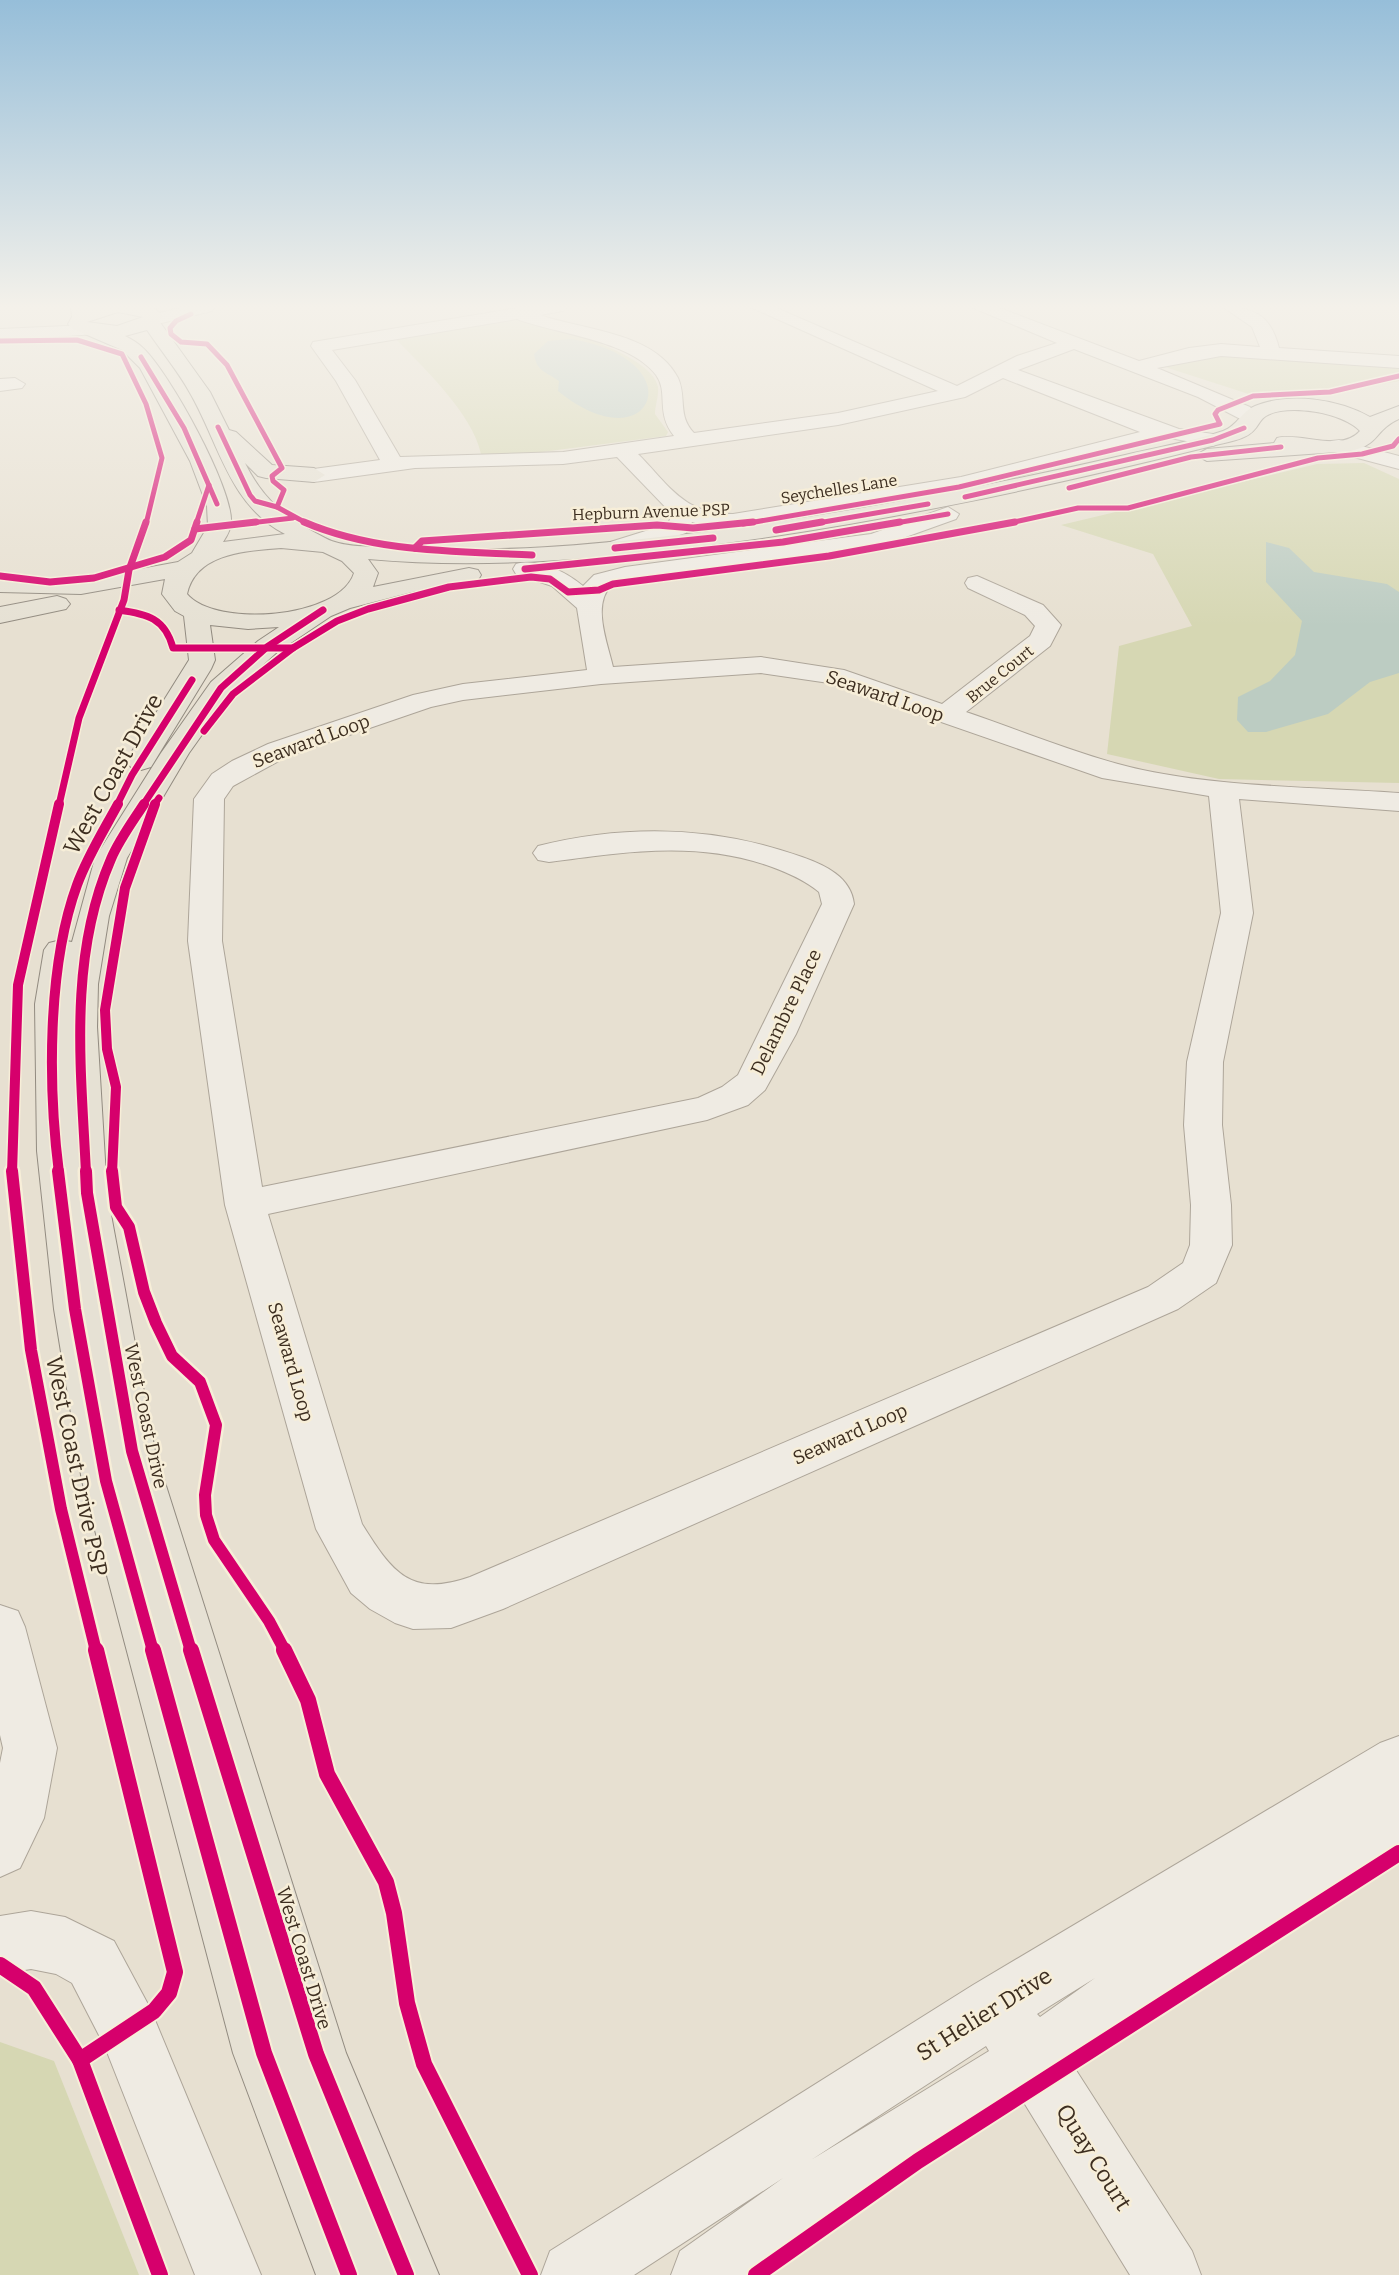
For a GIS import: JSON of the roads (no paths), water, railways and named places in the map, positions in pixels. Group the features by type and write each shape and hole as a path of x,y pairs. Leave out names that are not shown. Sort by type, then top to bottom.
{"main road":[{"path":"176,413 217,504 220,520 217,532 193,563"},
{"path":"211,413 250,495 281,523 359,559 366,573 360,588 332,606"},
{"path":"0,585 81,587 193,563 259,542 331,546 408,556 496,558 615,548 788,528 899,510 1213,440 1228,436 1259,413"},
{"path":"1336,413 1355,417 1370,432"},
{"path":"0,615 89,600 124,600 190,610 223,620 257,622 292,618 445,578 783,542 948,514 1191,457 1339,446 1360,442 1376,422 1396,413"},
{"path":"1250,420 1257,431 1273,439 1310,447"},
{"path":"218,426 266,471 314,475"},
{"path":"250,495 276,483 314,475"},
{"name":"West Coast Drive","path":"193,563 175,581 174,594 190,610 202,660 132,775 103,830 77,884 62,938 53,1004 56,1151 75,1309 106,1481 264,2053 349,2275"},
{"name":"West Coast Drive","path":"332,606 267,647 221,688 175,752 111,858 93,916 81,984 79,1027 87,1194 132,1451 316,2054 406,2275"}],"street":[{"path":"364,413 393,464"},
{"path":"672,413 674,423 690,441"},
{"path":"314,475 393,464 540,460 690,441 865,413"},
{"path":"1118,413 1182,437 1213,440"},
{"path":"1241,413 1250,420"},
{"name":"Seychelles Lane","path":"684,513 713,521 733,521 950,486 1141,439 1150,435 1150,425"},
{"path":"1370,432 1376,442 1399,453"},
{"path":"1339,446 1399,463"},
{"path":"615,548 678,528 684,513 622,450"},
{"path":"601,676 589,606 592,590 601,581 625,574 875,541 948,514"},
{"path":"525,569 545,572 578,592 589,606"},
{"name":"Brue Court","path":"944,716 1041,640 1048,625 1034,610 977,583"},
{"name":"Seaward Loop","path":"1223,789 1237,914 1205,1062 1203,1125 1211,1205 1211,1245 1200,1272 1163,1298 485,1594 451,1606 413,1607 388,1594 369,1578 340,1529 245,1205 205,941 209,799 222,780 278,750 423,701 463,692 601,676 761,665 796,668 834,676 1112,772 1157,782 1399,802"},
{"name":"Delambre Place","path":"245,1205 707,1108 735,1096 752,1082 778,1034 838,904 838,895 831,884 777,858 737,844 706,839 669,838 549,853"},
{"path":"0,1627 30,1748 16,1818 0,1849"},
{"name":"St Helier Drive","path":"574,2275 994,2006 1399,1761"},
{"path":"704,2275 816,2194 1033,2059 1209,1933 1399,1816"},
{"path":"0,1945 31,1940 65,1946 93,1962 129,2029 228,2275"},
{"name":"Quay Court","path":"994,2006 1033,2059 1168,2275"}]}
